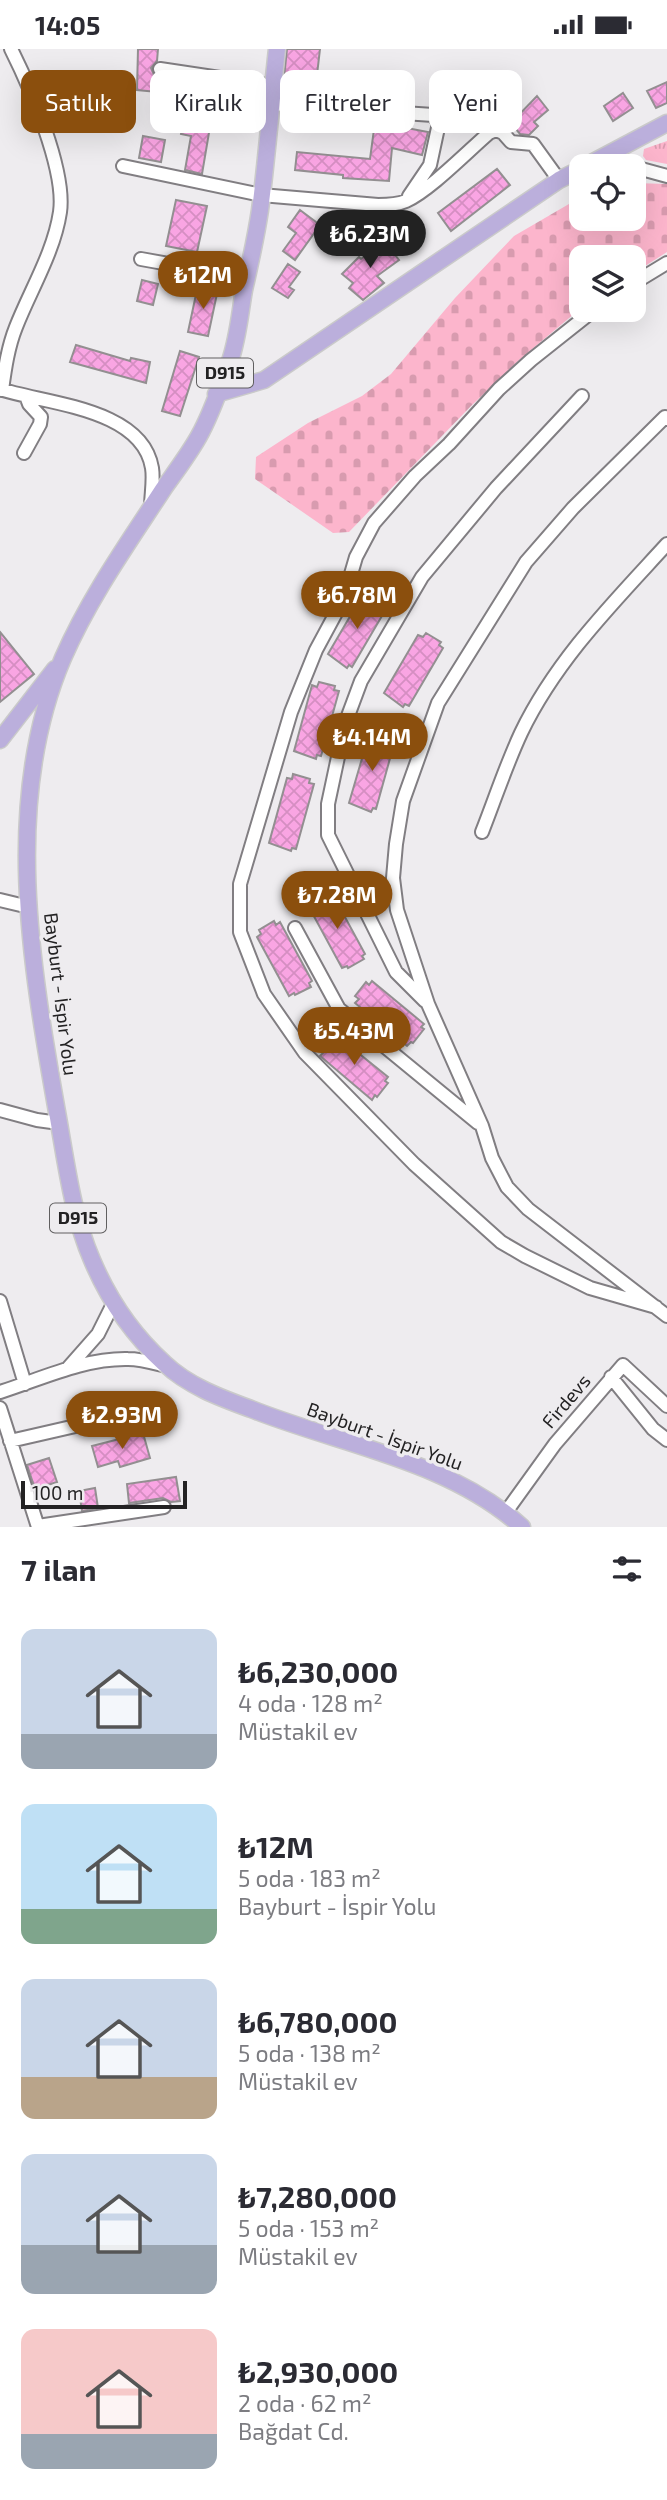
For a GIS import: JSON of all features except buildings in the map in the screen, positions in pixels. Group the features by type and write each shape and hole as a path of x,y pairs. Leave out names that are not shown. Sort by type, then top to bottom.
{"main road":[{"name":"Bayburt - İspir Yolu","path":"277,49 261,206 232,356 200,434 116,561 63,659 43,714 28,808 29,907 47,1057 81,1229 94,1266 114,1302 139,1337 166,1366 195,1385 233,1402 434,1473 468,1489 506,1512 522,1527"},
{"path":"609,154 667,123"},
{"path":"216,394 264,380 569,175"},
{"path":"0,740 63,659"}],"street":[{"path":"10,49 34,100 52,149 61,208 57,229 16,328 1,389 90,412 118,423 133,434 144,449 152,468 151,508"},
{"path":"160,69 273,86"},
{"path":"271,104 433,115 439,123 430,165 404,201"},
{"path":"123,166 261,195 378,205 404,201 421,192 489,133 496,130 511,142 533,144 559,180"},
{"path":"646,170 667,174"},
{"path":"141,259 247,278"},
{"path":"646,276 667,263"},
{"path":"579,322 499,389 449,444 415,475 374,523 356,557 344,598 316,650 291,712 240,884 240,932 264,994 305,1053 414,1164 501,1242 590,1287 656,1307"},
{"path":"24,453 41,420 40,413 29,404 26,396"},
{"path":"428,1004 396,972 328,835 328,804 345,724 361,681 422,577 496,488 582,396"},
{"path":"667,418 665,417 573,508 526,562 438,703 403,801 393,878 397,910 428,1004 506,1187 528,1209 667,1316"},
{"path":"482,832 521,735 552,679 587,632 667,544"},
{"path":"0,900 29,907"},
{"path":"295,928 339,1009 482,1126"},
{"path":"0,1110 59,1123"},
{"path":"0,1301 24,1384"},
{"path":"68,1368 98,1334 114,1302"},
{"path":"0,1392 68,1368 128,1359 166,1366"},
{"name":"Firdevs","path":"506,1512 555,1444 623,1364 667,1406"},
{"path":"611,1377 653,1429 667,1440"},
{"path":"0,1408 38,1527 164,1507"},
{"path":"10,1441 141,1411"}],"green space":[{"path":"667,141 667,164 646,160 644,149"},
{"path":"646,183 667,184 667,252 646,265 646,245 569,245 569,318 518,361 471,406 349,532 333,533 255,479 256,457 308,423 362,396 391,374 455,298 514,236 569,204 569,231 646,231"}]}
